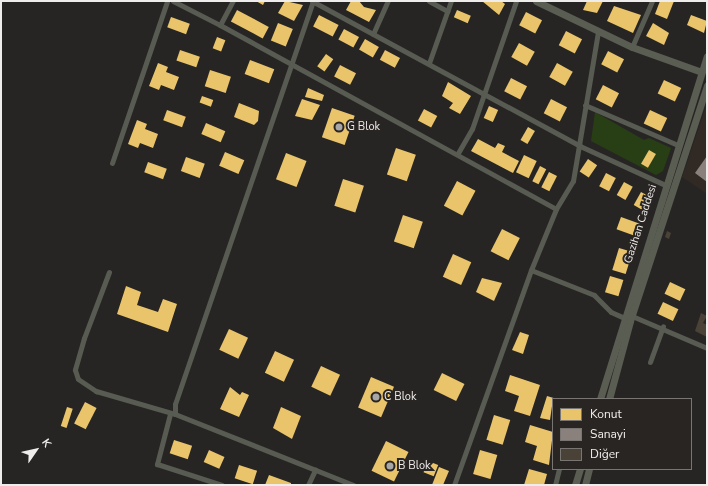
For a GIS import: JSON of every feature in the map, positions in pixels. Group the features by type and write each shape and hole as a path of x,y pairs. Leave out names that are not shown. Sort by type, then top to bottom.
{"main road":[{"path":"536,1 632,47 702,72"},
{"name":"Gazihan Caddesi","path":"600,398 622,317 707,56"},
{"name":"Gazihan Caddesi","path":"608,398 632,316 707,85"},
{"path":"575,485 580,470"},
{"path":"585,485 589,470"}],"street":[{"path":"112,163 167,1"},
{"path":"173,1 458,153 556,209"},
{"path":"220,25 233,1"},
{"path":"222,485 157,464 175,404 313,1 485,93 580,146 665,185"},
{"path":"373,34 388,1"},
{"path":"429,1 447,11"},
{"path":"429,63 451,1"},
{"path":"458,153 485,93 516,1"},
{"path":"632,47 652,1"},
{"path":"454,485 531,270 556,209 571,185 580,146 585,105 598,31"},
{"path":"585,105 678,145"},
{"path":"531,270 594,295 611,312 622,317"},
{"path":"109,272 75,370 78,379 96,392 173,414 352,485"},
{"path":"632,316 662,326 707,348"},
{"path":"650,362 662,326"},
{"path":"308,485 315,470"},
{"path":"555,485 559,470"}],"shaded area":[{"path":"707,104 707,194 682,177"}],"green space":[{"path":"595,112 644,140 649,138 671,148 663,171 656,175 591,141"}],"building: Konut":[{"path":"256,1 265,1 263,5"},
{"path":"285,1 303,5 294,21 278,13"},
{"path":"351,1 359,1 364,7 376,10 369,22 346,10"},
{"path":"482,1 501,1 505,4 499,15"},
{"path":"587,1 603,1 597,13 583,10"},
{"path":"660,1 674,1 667,19 655,14"},
{"path":"614,6 641,15 633,33 607,21"},
{"path":"237,10 269,27 263,38 231,21"},
{"path":"457,10 471,16 468,23 454,17"},
{"path":"526,12 542,20 535,34 519,25"},
{"path":"319,15 339,25 333,37 313,27"},
{"path":"691,15 707,21 704,33 687,25"},
{"path":"171,17 190,24 186,34 167,27"},
{"path":"278,23 293,29 286,47 271,41"},
{"path":"653,23 669,33 664,45 646,36"},
{"path":"344,29 359,37 353,48 338,40"},
{"path":"566,31 582,39 575,53 559,45"},
{"path":"217,37 225,40 221,51 213,48"},
{"path":"365,39 379,47 373,57 359,49"},
{"path":"519,43 535,52 527,66 511,57"},
{"path":"180,50 200,57 196,67 176,60"},
{"path":"385,50 400,58 395,68 380,60"},
{"path":"608,51 624,59 617,73 601,64"},
{"path":"326,54 333,59 324,71 317,66"},
{"path":"250,60 274,69 269,83 245,74"},
{"path":"158,63 168,67 166,72 179,77 174,90 161,85 159,90 149,86"},
{"path":"557,63 573,72 565,86 549,77"},
{"path":"340,65 356,73 350,85 334,77"},
{"path":"210,70 231,77 226,93 205,86"},
{"path":"511,78 527,86 520,100 504,91"},
{"path":"664,80 681,88 675,102 658,94"},
{"path":"448,82 471,96 460,114 449,108 453,103 442,96"},
{"path":"603,85 619,93 612,107 596,99"},
{"path":"308,88 324,95 322,101 305,97"},
{"path":"202,96 213,100 211,107 200,103"},
{"path":"302,99 320,105 312,120 295,116"},
{"path":"551,99 567,107 560,121 544,113"},
{"path":"239,103 259,111 258,121 254,125 234,117"},
{"path":"489,106 498,110 493,122 484,118"},
{"name":"G Blok","path":"332,108 355,116 345,145 322,137"},
{"path":"424,109 437,116 431,128 418,120"},
{"path":"167,110 186,117 182,127 163,120"},
{"path":"650,110 667,118 661,132 644,124"},
{"path":"137,120 147,124 145,129 158,134 153,148 140,143 138,148 128,144"},
{"path":"206,123 225,131 221,142 201,134"},
{"path":"528,127 535,131 527,144 520,140"},
{"path":"478,139 495,148 498,143 505,146 502,152 519,161 513,173 471,151"},
{"path":"396,148 416,155 407,181 387,174"},
{"path":"649,150 656,154 648,168 641,164"},
{"path":"225,152 244,160 238,174 219,166"},
{"path":"286,153 307,161 297,187 276,179"},
{"path":"524,155 537,161 529,178 516,172"},
{"path":"186,157 205,164 200,178 181,171"},
{"path":"588,159 597,165 589,178 580,171"},
{"path":"148,162 167,169 163,179 144,172"},
{"path":"540,166 546,169 539,184 532,181"},
{"path":"549,172 557,176 549,191 541,187"},
{"path":"606,173 616,178 609,191 599,186"},
{"path":"343,179 364,186 355,212 334,206"},
{"path":"457,181 476,191 462,216 444,206"},
{"path":"624,182 633,187 625,200 617,195"},
{"path":"641,192 650,197 642,210 634,205"},
{"path":"403,215 423,222 414,248 394,241"},
{"path":"621,217 640,224 635,236 617,229"},
{"path":"502,229 520,238 508,260 491,251"},
{"path":"619,248 632,252 626,274 612,270"},
{"path":"453,254 471,262 461,285 443,277"},
{"path":"610,276 623,280 618,296 605,292"},
{"path":"482,278 502,283 494,301 476,292"},
{"path":"670,282 685,289 680,301 665,294"},
{"path":"126,286 141,292 137,305 158,312 163,299 177,304 168,332 117,314"},
{"path":"663,302 678,309 673,321 658,314"},
{"path":"229,329 248,338 238,359 219,350"},
{"path":"520,332 529,335 523,354 512,350"},
{"path":"275,351 294,360 284,382 265,373"},
{"path":"321,366 340,375 330,396 311,387"},
{"path":"442,373 464,384 456,401 434,390"},
{"path":"510,375 540,385 530,416 514,411 519,396 505,391"},
{"name":"C Blok","path":"371,377 394,387 381,417 358,407"},
{"path":"230,387 240,395 242,392 249,395 239,417 220,409"},
{"path":"547,396 554,398 552,398 550,420 540,418"},
{"path":"85,402 97,408 86,429 74,423"},
{"path":"67,407 73,409 67,428 61,426"},
{"path":"281,407 301,416 292,439 273,428"},
{"path":"494,415 510,420 503,445 486,440"},
{"path":"530,425 552,432 549,465 533,460 537,446 525,442"},
{"path":"174,440 192,446 188,459 170,453"},
{"name":"B Blok","path":"386,441 408,452 394,482 372,471"},
{"path":"209,450 225,457 219,469 204,462"},
{"path":"480,450 497,455 490,479 473,474"},
{"path":"428,461 438,465 434,476 424,472"},
{"path":"239,465 257,471 253,484 235,478"},
{"path":"439,467 449,471 443,485 432,485"},
{"path":"529,469 547,474 544,485 524,485"},
{"path":"269,475 291,483 291,485 265,485"}],"building: Sanayi":[{"path":"707,156 707,182 695,173"}],"building: Diğer":[{"path":"667,231 671,233 669,239 665,237"},
{"path":"701,313 707,316 703,323 707,325 707,337 695,331"}],"place":[{"name":"G Blok","path":"339,127"},
{"name":"C Blok","path":"376,397"},
{"name":"B Blok","path":"390,466"}]}
